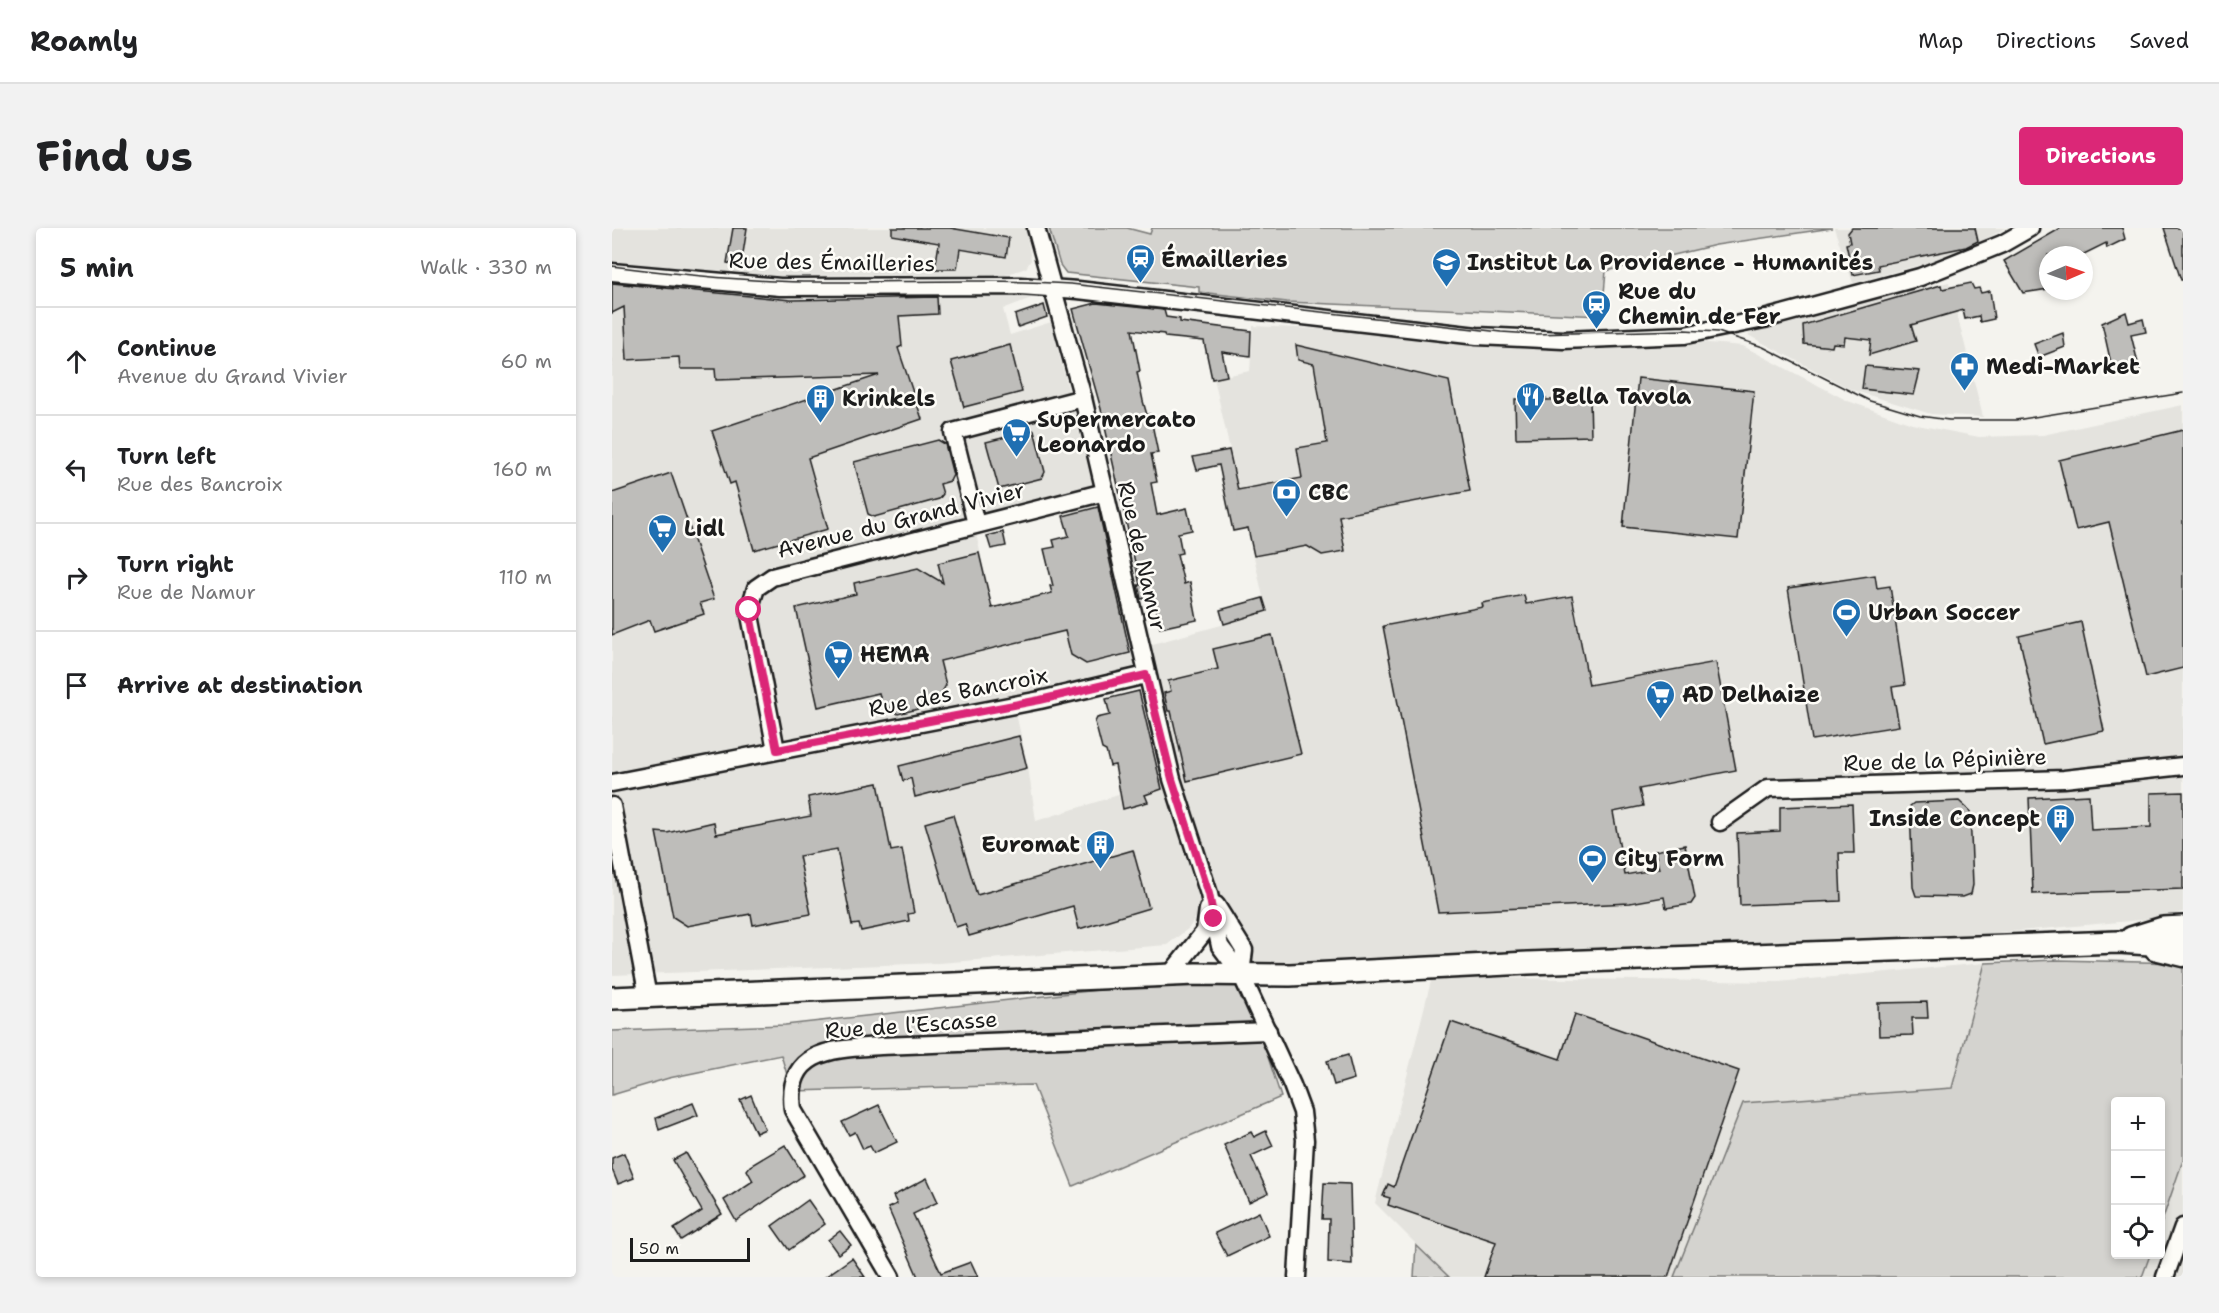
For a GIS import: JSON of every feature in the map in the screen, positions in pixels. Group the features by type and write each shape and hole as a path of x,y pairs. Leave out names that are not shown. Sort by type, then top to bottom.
{"main road":[{"path":"2118,942 2163,928 2183,927"},
{"path":"612,998 1169,976 1290,975 2118,942 2183,946"}],"street":[{"name":"Rue de Namur","path":"1036,228 1083,398 1146,675 1179,806 1209,894 1205,931 1169,976"},
{"path":"1051,288 1515,339 1685,335 1764,319 1920,277 2002,244 2030,228"},
{"name":"Rue des Émailleries","path":"612,273 780,287 1020,286 1051,288"},
{"path":"976,524 953,432 1083,398"},
{"name":"Avenue du Grand Vivier","path":"777,750 749,610 756,588 771,577 1105,492"},
{"name":"Rue des Bancroix","path":"777,750 1040,700 1146,675"},
{"path":"612,783 777,750"},
{"name":"Rue de la Pépinière","path":"1719,822 1768,788 2064,779 2183,766"},
{"path":"612,806 648,996"},
{"path":"1209,894 1244,950 1241,974 1299,1103 1305,1140 1297,1277"},
{"path":"2118,942 2183,958"},
{"name":"Rue de l'Escasse","path":"891,1277 793,1110 794,1082 799,1072 816,1054 832,1050 881,1046 1268,1031"},
{"path":"2166,1277 2183,1227"}],"shaded area":[{"path":"612,228 1026,228 1031,260 1026,268 1005,275 778,276 705,271 612,261"},
{"name":"Institut La Providence - Humanités","path":"1049,228 1127,228 1150,234 1152,228 1832,228 1716,245 1606,271 1602,316 1287,302 1199,292 1199,287 1066,273 1060,265"},
{"path":"1834,228 2006,228 1956,255 1853,283"},
{"path":"1949,282 1983,417 1931,414 1852,390 1748,335 1764,326"},
{"path":"624,283 789,300 1041,294 1003,309 1010,335 1051,322 1098,505 976,534 991,599 993,606 1114,577 1136,667 1013,700 1028,767 1036,821 1166,780 1149,645 1225,624 1221,610 1263,597 1214,378 1250,371 1253,326 1368,331 1548,346 1697,342 1743,346 1848,401 1912,424 1979,437 2043,435 2183,405 2183,912 2163,918 1921,940 1260,974 1209,894 1189,928 1167,945 939,963 612,975 612,287"},
{"path":"2057,960 2183,972 2183,1277 1449,1277 1375,1203 1432,977 1778,982 1985,963"},
{"path":"2057,960 2183,963 2183,1160 2165,1212 2165,1097 2111,1097 2111,1259 2149,1259 2142,1277 1674,1277 1743,1103 1952,1088 1985,963"},
{"path":"1241,974 1281,1097 1073,1186 1033,1085 792,1091 781,1055 669,1078 612,1095 612,1031 785,1025"},
{"path":"1416,1245 1449,1277 1414,1277"}],"building":[{"path":"733,228 747,228 741,266 727,263"},
{"path":"892,228 950,228 1009,238 1006,257 960,249 957,269 935,269 939,243 892,235"},
{"path":"1852,228 1975,228 1978,241 1966,247 1878,265 1879,270 1853,275 1846,244 1850,243 1848,233"},
{"path":"2061,228 2122,228 2125,239 2107,248 2106,243 2093,250 2093,246 2039,246 2039,290 2023,293 2004,261"},
{"path":"2164,228 2183,228 2183,280 2181,280"},
{"path":"612,283 791,300 937,297 938,314 899,316 902,346 898,348 922,419 808,458 828,529 754,550 735,482 730,484 712,431 879,375 716,380 715,369 680,369 679,357 627,360 624,307 612,313"},
{"path":"1971,283 1974,289 1979,288 1981,293 1990,291 1994,319 1980,322 1979,316 1965,319 1963,310 1911,325 1916,341 1869,355 1871,340 1845,337 1844,344 1833,343 1832,347 1804,344 1803,325 1941,285 1942,289"},
{"path":"1096,303 1164,310 1166,317 1180,319 1180,322 1251,331 1250,356 1222,352 1227,376 1212,379 1204,341 1165,337 1164,334 1132,330 1143,401 1147,415 1150,414 1158,453 1151,454 1157,482 1151,483 1157,515 1187,508 1192,530 1178,533 1182,553 1177,554 1184,584 1190,582 1197,620 1160,628 1154,596 1141,599 1138,585 1140,585 1101,409 1073,309"},
{"path":"1044,305 1047,317 1018,327 1015,315"},
{"path":"2126,312 2129,323 2143,319 2146,332 2131,335 2140,371 2114,377 2102,323"},
{"path":"2063,333 2065,347 2039,357 2034,344"},
{"path":"1010,345 1022,392 964,407 951,361"},
{"path":"1296,345 1449,381 1470,491 1339,516 1345,551 1322,555 1307,546 1254,556 1248,528 1233,531 1219,465 1197,470 1193,457 1229,450 1238,490 1302,478 1297,448 1327,443 1314,364 1298,360"},
{"path":"1865,366 1920,371 1914,395 1862,389"},
{"path":"1638,378 1754,391 1738,539 1623,527"},
{"path":"1546,398 1546,400 1590,399 1591,436 1516,438 1515,399"},
{"name":"Supermercato Leonardo","path":"1034,430 1045,472 1042,478 999,489 986,442"},
{"path":"2183,430 2183,668 2146,677 2109,522 2076,530 2059,460"},
{"path":"938,440 945,444 953,475 950,481 940,484 943,494 939,499 874,517 868,514 854,462"},
{"name":"Lidl","path":"671,473 714,599 700,603 704,614 654,631 650,620 612,635 612,493"},
{"path":"1098,507 1130,653 1086,664 1071,655 1065,631 940,661 946,685 937,701 938,704 898,714 881,701 879,693 818,707 796,608 856,594 854,583 918,568 943,583 938,563 979,553 992,608 1052,593 1050,586 1053,586 1044,549 1055,547 1053,540 1069,536 1063,516"},
{"path":"1003,532 1006,546 991,549 987,536"},
{"name":"Urban Soccer","path":"1875,575 1877,588 1890,586 1905,685 1892,687 1899,726 1812,740 1788,588"},
{"path":"1524,595 1526,604 1572,596 1589,685 1716,662 1736,770 1639,789 1643,806 1613,812 1625,875 1659,869 1655,851 1685,845 1695,898 1691,904 1666,908 1664,897 1630,903 1438,912 1383,626 1483,607 1482,603"},
{"path":"1263,598 1267,611 1224,624 1220,610"},
{"path":"2081,622 2104,731 2043,744 2019,636"},
{"path":"1272,635 1301,754 1187,781 1171,711 1168,711 1164,693 1171,691 1168,681 1218,669 1213,649"},
{"path":"1139,691 1162,789 1145,795 1148,802 1123,809 1115,765 1110,766 1106,751 1102,749 1095,722 1097,718 1110,715 1106,699"},
{"path":"1019,736 1027,768 915,797 911,778 903,781 899,766"},
{"path":"878,783 891,851 902,849 914,913 908,914 909,921 861,931 859,924 852,925 837,849 799,856 811,914 753,925 751,914 687,926 673,917 656,832 667,833 714,822 716,834 811,816 808,797"},
{"path":"2183,792 2183,889 2033,894 2029,798 2089,795 2091,830 2151,827 2151,793"},
{"path":"1959,801 1970,811 1973,885 1971,894 1963,897 1916,896 1913,887 1910,806 1914,803"},
{"path":"1852,804 1854,853 1839,853 1841,901 1740,905 1737,833 1780,831 1780,807"},
{"name":"Euromat","path":"953,815 977,895 1133,850 1149,908 1079,929 1073,906 969,936 965,924 956,927 925,823"},
{"path":"1927,1002 1928,1018 1912,1018 1913,1035 1879,1036 1878,1003"},
{"path":"1575,1014 1739,1071 1668,1277 1484,1277 1496,1242 1388,1205 1390,1198 1383,1196 1388,1184 1394,1187 1451,1022 1560,1059"},
{"path":"1348,1055 1354,1079 1334,1085 1327,1061"},
{"path":"751,1095 765,1129 756,1133 740,1100"},
{"path":"693,1103 698,1115 659,1130 656,1118"},
{"path":"879,1105 897,1142 874,1153 870,1146 863,1149 855,1132 849,1135 842,1122"},
{"path":"1266,1131 1273,1146 1251,1156 1268,1193 1249,1202 1224,1145 1251,1132 1254,1137"},
{"path":"785,1145 804,1175 736,1221 724,1200 753,1181 747,1170 750,1166"},
{"path":"624,1153 634,1178 618,1184 612,1169 612,1158"},
{"path":"686,1153 722,1214 681,1240 674,1229 702,1211 673,1160"},
{"path":"927,1178 938,1202 913,1214 941,1273 971,1262 978,1277 918,1277 888,1208 897,1204 893,1196"},
{"path":"1324,1183 1350,1184 1352,1264 1328,1262 1329,1219 1322,1219"},
{"path":"808,1200 825,1224 789,1250 772,1226"},
{"path":"1259,1212 1269,1236 1227,1256 1215,1233"},
{"path":"840,1231 851,1245 838,1254 828,1240"},
{"path":"852,1258 865,1277 825,1277"}],"tram line":[{"path":"612,266 707,277 779,281 1004,281 1071,284 1501,332 1535,334 1684,330 1718,332 1763,347 1870,401 1920,416 1949,420 2016,420 2183,393"}],"place":[{"name":"Émailleries","path":"1140,284"},
{"name":"Institut La Providence - Humanités","path":"1446,288"},
{"name":"Rue du Chemin de Fer","path":"1597,330"},
{"name":"Medi-Market","path":"1965,392"},
{"name":"Bella Tavola","path":"1531,422"},
{"name":"Krinkels","path":"821,424"},
{"name":"Supermercato Leonardo","path":"1016,458"},
{"name":"CBC","path":"1287,518"},
{"name":"Lidl","path":"663,554"},
{"name":"Urban Soccer","path":"1847,638"},
{"name":"HEMA","path":"839,680"},
{"name":"AD Delhaize","path":"1661,720"},
{"name":"Inside Concept","path":"2061,844"},
{"name":"Euromat","path":"1101,870"},
{"name":"City Form","path":"1593,884"}],"route":[{"path":"749,610 777,750 1040,700 1146,675 1179,806 1209,894 1214,919"}]}
